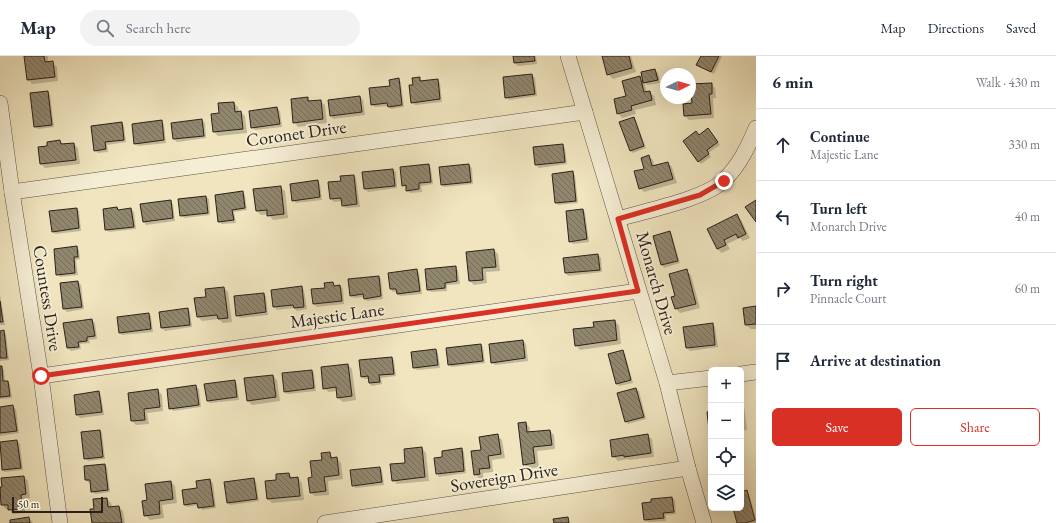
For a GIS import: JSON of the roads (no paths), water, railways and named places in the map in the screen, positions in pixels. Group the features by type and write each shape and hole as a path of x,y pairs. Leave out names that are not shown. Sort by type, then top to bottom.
{"street":[{"name":"Monarch Drive","path":"568,56 667,383 688,468 704,523"},
{"name":"Countess Drive","path":"0,103 12,192 41,376 60,523"},
{"name":"Coronet Drive","path":"12,192 585,112"},
{"path":"618,219 700,195 724,181 746,151 756,128"},
{"name":"Majestic Lane","path":"41,376 638,291"},
{"path":"744,374 756,372"},
{"path":"667,383 708,378"},
{"name":"Sovereign Drive","path":"325,523 688,468"}]}
